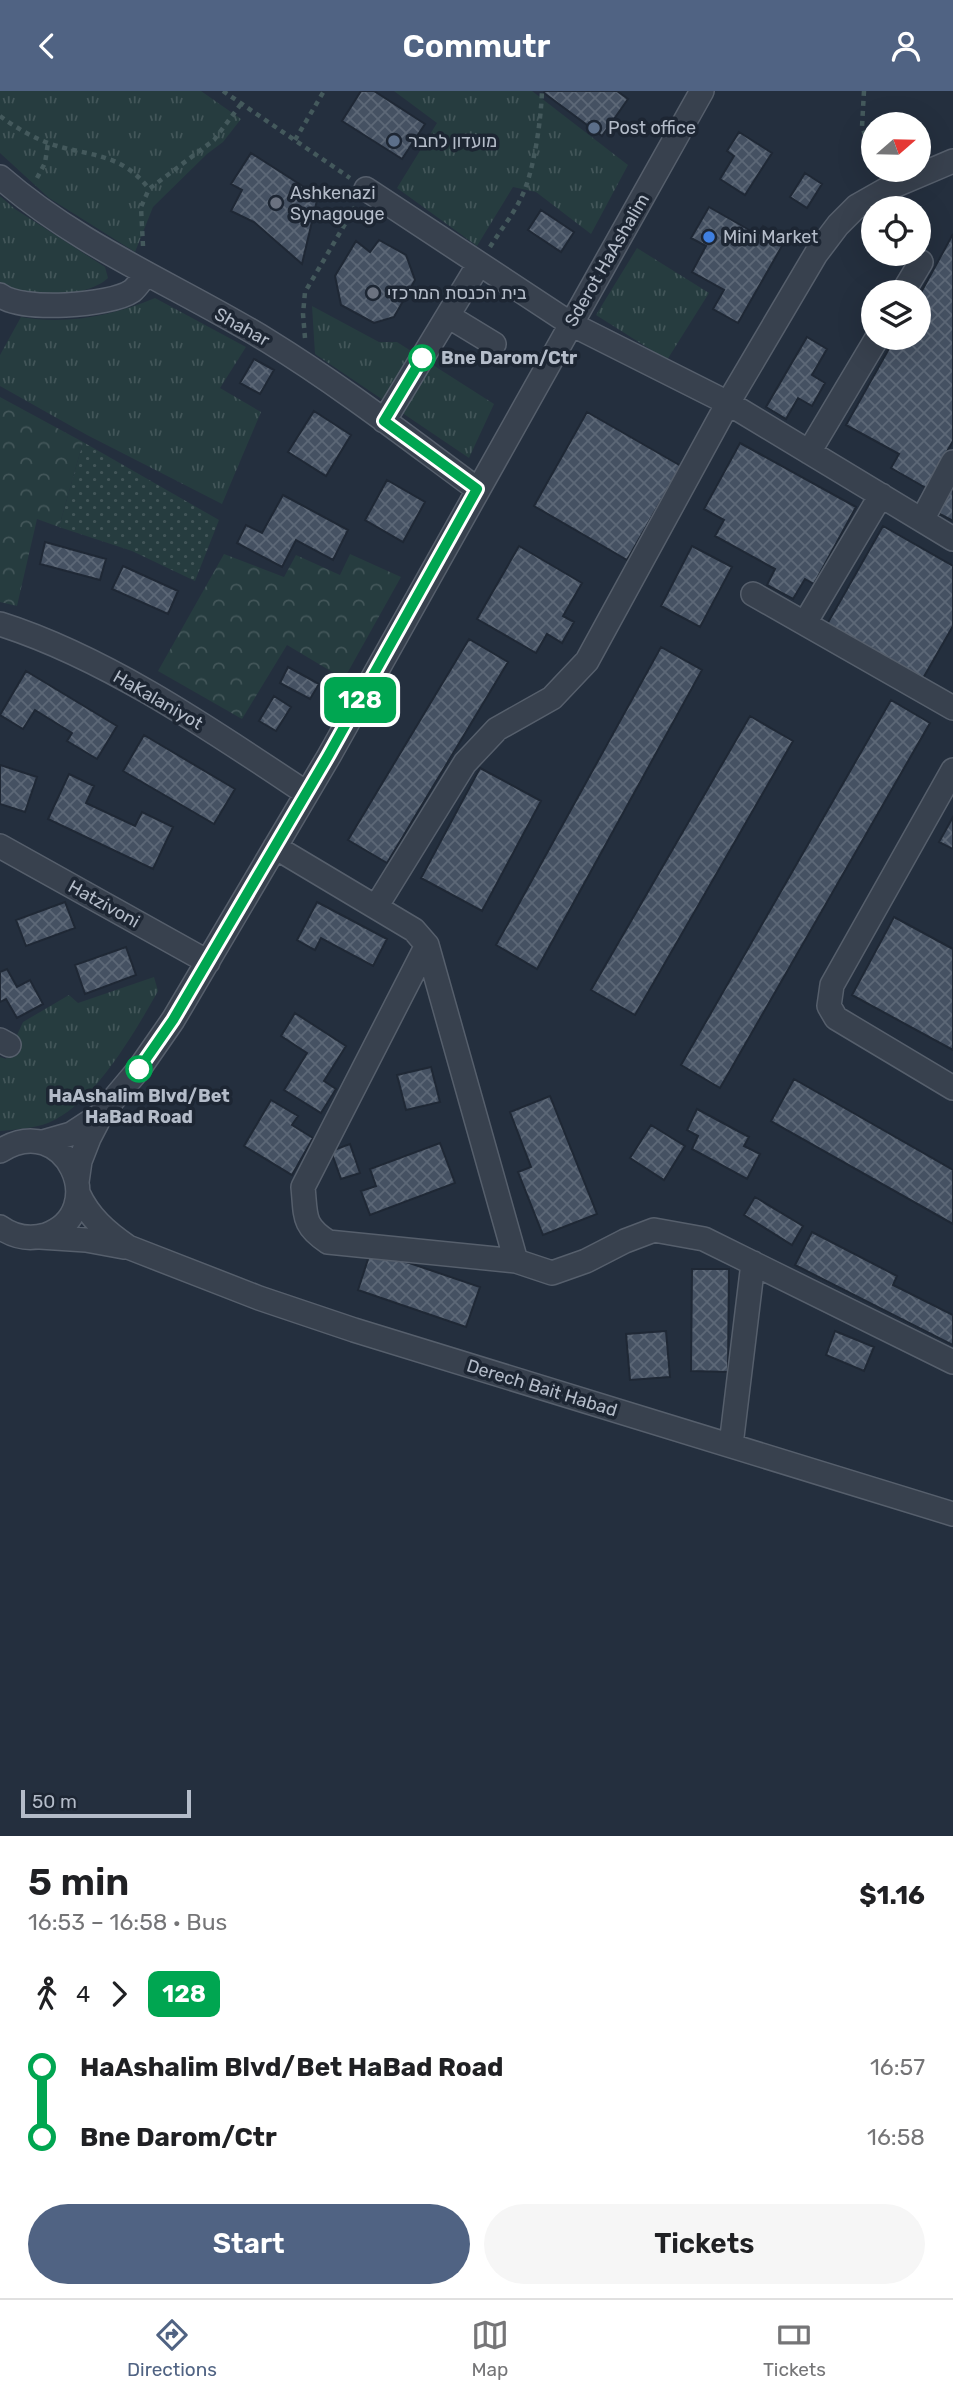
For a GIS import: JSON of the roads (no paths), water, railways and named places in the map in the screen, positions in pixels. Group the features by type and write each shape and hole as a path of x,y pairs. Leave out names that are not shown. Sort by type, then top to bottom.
{"street":[{"name":"Sderot HaAshalim","path":"38,1237 53,1232 65,1223 74,1209 80,1161 102,1113 156,1047 275,847 571,324 693,95"},
{"path":"376,907 465,763 482,743 497,729 552,698 587,661 728,403 816,254 838,225 857,206 887,189 953,161"},
{"name":"Shahar","path":"0,177 26,199 105,252 267,340 477,489"},
{"path":"366,189 571,324 728,403 953,538"},
{"path":"384,421 479,264"},
{"path":"2,301 57,306 112,298 132,291 146,274"},
{"path":"448,316 494,344"},
{"path":"809,452 870,350"},
{"path":"922,520 953,462"},
{"path":"805,624 881,495"},
{"path":"753,594 953,708"},
{"name":"HaKalaniyot","path":"0,624 53,644 163,701 306,793"},
{"path":"953,770 832,985 829,1006 836,1017 953,1088"},
{"name":"Hatzivoni","path":"0,846 208,962"},
{"path":"275,847 414,930 427,945 516,1261"},
{"path":"427,945 303,1187 306,1217 312,1231 328,1242 516,1261 552,1273 586,1261 654,1230 704,1239 953,1362"},
{"name":"Sderot HaAshalim","path":"2,1149 26,1141 43,1142 71,1134 102,1113"},
{"name":"Derech Bait Habad","path":"43,1142 58,1149 69,1161 85,1208 95,1220 109,1234 134,1249 259,1298 354,1330 953,1514"},
{"name":"Derech Bait Habad","path":"0,1227 23,1238 86,1240 134,1249"},
{"path":"731,1445 753,1263"}],"place":[{"name":"Post office","path":"594,128"},
{"name":"מועדון לחבר","path":"394,141"},
{"name":"Ashkenazi Synagouge","path":"276,203"},
{"name":"Mini Market","path":"709,237"},
{"name":"בית הכנסת המרכזי","path":"373,293"},
{"name":"Bne Darom/Ctr","path":"422,358"},
{"name":"HaAshalim Blvd/Bet HaBad Road","path":"139,1069"}]}
